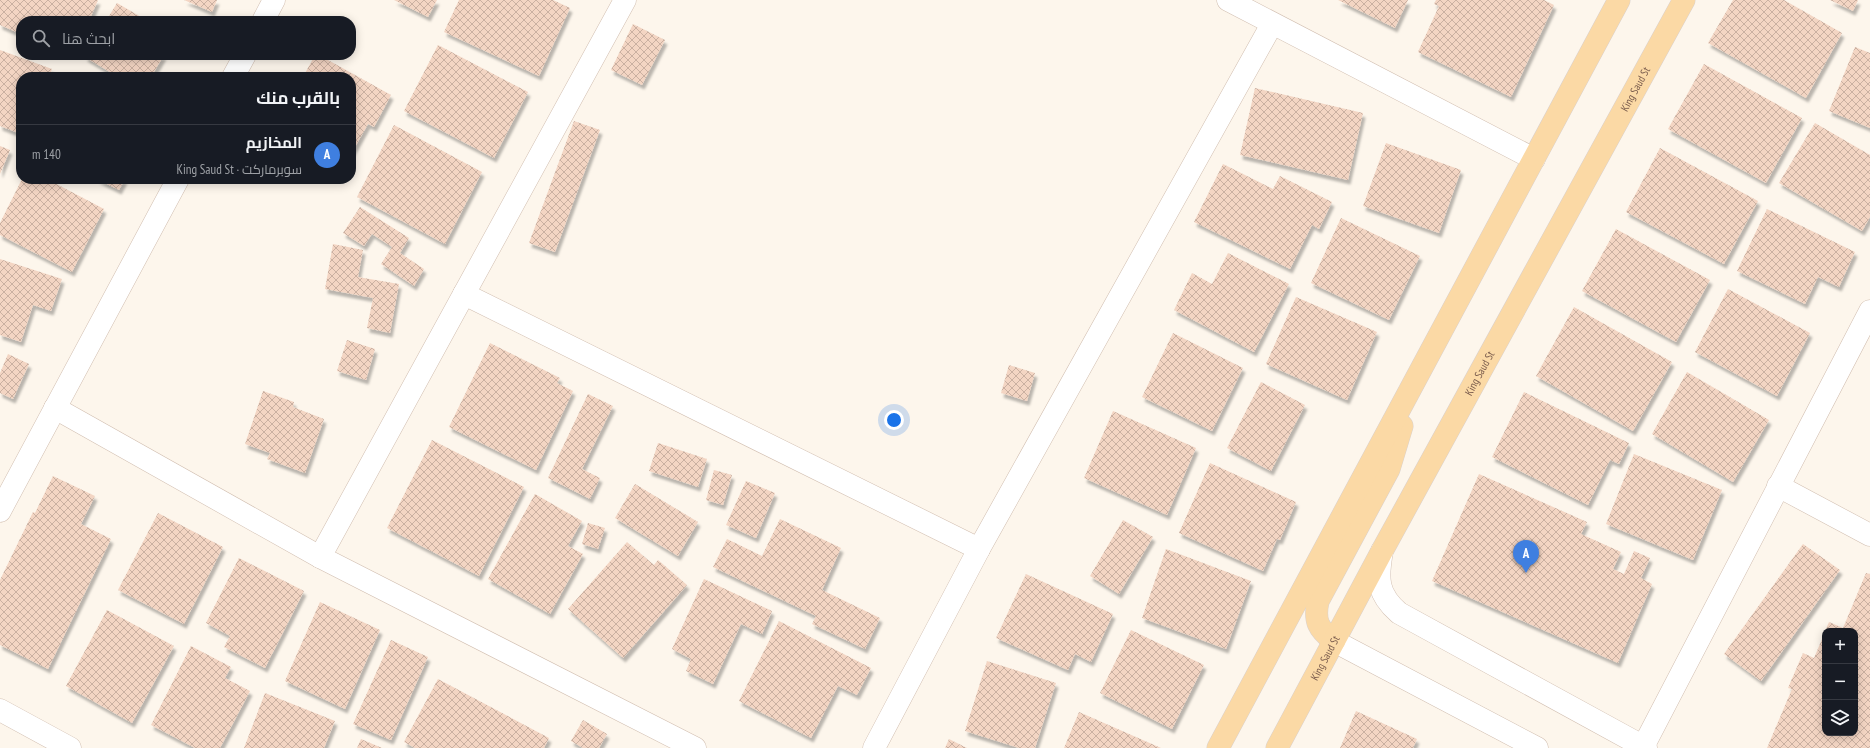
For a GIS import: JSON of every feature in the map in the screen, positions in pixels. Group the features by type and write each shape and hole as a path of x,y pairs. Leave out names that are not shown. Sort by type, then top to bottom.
{"main road":[{"path":"1218,748 1619,0"},
{"name":"King Saud St","path":"1277,748 1382,551 1684,0"},
{"path":"1334,640 1324,633 1318,623 1315,614 1318,601 1389,469 1415,382"}],"street":[{"path":"266,16 274,0"},
{"path":"320,557 625,0"},
{"path":"1228,0 1534,159"},
{"path":"874,748 979,549 1272,24"},
{"path":"236,72 242,60"},
{"path":"0,511 175,184"},
{"path":"464,294 979,549"},
{"path":"1382,551 1379,571 1380,590 1388,604 1399,613 1645,747 1778,486 1870,311"},
{"path":"55,408 320,557 695,748"},
{"path":"1778,486 1870,535"},
{"path":"1334,640 1537,748"},
{"path":"0,710 70,748"}],"building":[{"path":"0,0 98,0 91,16 16,16 16,32 0,25"},
{"path":"184,0 217,0 212,12"},
{"path":"394,0 437,0 428,17"},
{"path":"459,0 553,0 570,8 539,76 444,32"},
{"path":"1338,0 1408,0 1395,28"},
{"path":"1436,0 1544,0 1554,5 1511,97 1418,52 1439,6 1434,4"},
{"path":"1733,0 1784,0 1842,33 1806,98 1708,43"},
{"path":"1830,0 1858,0 1853,11"},
{"path":"117,3 139,16 109,16"},
{"path":"633,24 665,40 642,85 611,70"},
{"path":"438,45 528,92 494,158 404,111"},
{"path":"1855,47 1870,53 1870,128 1829,111"},
{"path":"0,50 16,56 16,60 27,60 52,69 51,72 16,72 16,132 0,126"},
{"path":"90,60 161,60 154,72 110,72"},
{"path":"312,60 328,60 350,72 306,72"},
{"path":"1704,64 1802,118 1766,183 1668,129"},
{"path":"356,76 391,95 374,127 368,124 356,145"},
{"path":"1255,88 1363,113 1348,180 1240,155"},
{"path":"574,121 600,130 555,252 529,243"},
{"path":"1815,123 1870,155 1870,217 1862,231 1779,183"},
{"path":"394,125 482,172 445,244 357,197"},
{"path":"1386,143 1461,170 1439,233 1363,206"},
{"path":"0,146 10,150 0,174"},
{"path":"1660,148 1758,201 1724,264 1626,212"},
{"path":"1223,164 1273,189 1280,176 1332,202 1319,229 1312,225 1290,269 1194,222"},
{"path":"20,184 56,184 104,209 72,272 0,235 0,223"},
{"path":"107,184 122,184 119,190"},
{"path":"360,207 409,238 400,253 424,269 414,286 381,264 392,247 372,234 364,246 343,233"},
{"path":"1767,209 1855,252 1839,287 1818,277 1805,304 1737,271"},
{"path":"1341,218 1420,256 1389,320 1311,283"},
{"path":"1616,229 1710,280 1676,342 1582,291"},
{"path":"333,244 363,250 358,277 399,284 390,333 367,328 373,298 325,289"},
{"path":"1228,253 1289,284 1254,352 1174,310 1192,273 1212,284"},
{"path":"0,259 62,279 51,311 33,305 21,342 0,335"},
{"path":"1728,289 1810,333 1777,396 1695,352"},
{"path":"1296,297 1377,332 1347,400 1266,364"},
{"path":"1574,307 1672,362 1633,431 1536,376"},
{"path":"1173,333 1243,368 1212,431 1142,397"},
{"path":"347,340 375,349 366,380 337,371"},
{"path":"490,343 560,378 557,383 573,391 536,470 449,427"},
{"path":"8,354 29,364 13,399 0,393 0,373"},
{"path":"1009,365 1035,373 1027,401 1001,393"},
{"path":"1687,372 1769,420 1733,482 1652,434"},
{"path":"1261,382 1305,405 1271,471 1227,448"},
{"path":"263,391 294,402 293,407 324,419 305,473 267,459 270,453 245,444"},
{"path":"1524,392 1629,443 1619,464 1610,460 1588,505 1492,457"},
{"path":"588,394 613,406 582,469 600,478 590,499 548,478"},
{"path":"1113,411 1196,448 1167,515 1084,478"},
{"path":"432,440 524,487 479,576 387,528"},
{"path":"658,443 707,459 698,487 649,471"},
{"path":"1634,454 1722,490 1693,560 1606,524"},
{"path":"1210,463 1296,502 1280,540 1277,539 1263,571 1179,533"},
{"path":"714,470 732,475 723,505 706,500"},
{"path":"1479,474 1587,522 1581,534 1621,552 1613,569 1624,574 1634,551 1650,558 1641,578 1652,584 1618,663 1432,581"},
{"path":"53,476 95,496 81,524 111,539 48,669 0,645 0,580 33,512 35,513"},
{"path":"746,481 775,493 756,538 726,525"},
{"path":"635,484 698,522 678,556 615,518"},
{"path":"535,494 582,521 568,546 583,554 550,614 488,579"},
{"path":"158,513 223,547 184,624 118,590"},
{"path":"780,519 841,548 822,590 880,618 865,649 812,624 816,616 713,567 727,539 762,556"},
{"path":"1123,520 1153,537 1119,594 1090,576"},
{"path":"588,523 605,528 598,549 582,544"},
{"path":"627,542 654,565 658,560 687,585 623,658 568,609"},
{"path":"1803,544 1840,570 1761,681 1724,654"},
{"path":"1166,549 1251,581 1226,649 1142,618"},
{"path":"239,558 304,591 265,668 224,647 230,636 206,623"},
{"path":"1866,573 1870,574 1870,748 1767,748 1792,689 1788,688 1803,653 1814,658 1822,639 1822,736 1858,736 1858,628 1843,628"},
{"path":"1026,574 1113,614 1091,662 1075,654 1068,670 996,638"},
{"path":"704,579 772,611 762,634 741,624 713,684 686,671 691,659 672,649"},
{"path":"320,602 380,630 345,709 285,681"},
{"path":"107,610 174,646 132,723 66,686"},
{"path":"779,621 871,668 857,695 838,686 811,738 739,701"},
{"path":"1829,622 1843,628 1826,628"},
{"path":"1131,630 1204,665 1172,729 1100,693"},
{"path":"391,640 428,657 391,740 353,724"},
{"path":"191,646 231,667 225,678 250,691 220,748 195,748 151,725"},
{"path":"987,661 1056,683 1035,748 1019,748 965,731"},
{"path":"438,679 549,738 544,748 415,748 404,742"},
{"path":"265,693 335,721 324,748 244,748"},
{"path":"1356,711 1417,739 1413,748 1340,748"},
{"path":"1079,712 1161,748 1064,748"},
{"path":"583,720 607,734 599,748 583,748 571,741"},
{"path":"361,739 382,748 357,748"},
{"path":"949,739 967,748 945,748"}],"place":[{"name":"المخازيم","path":"1526,573"}]}
